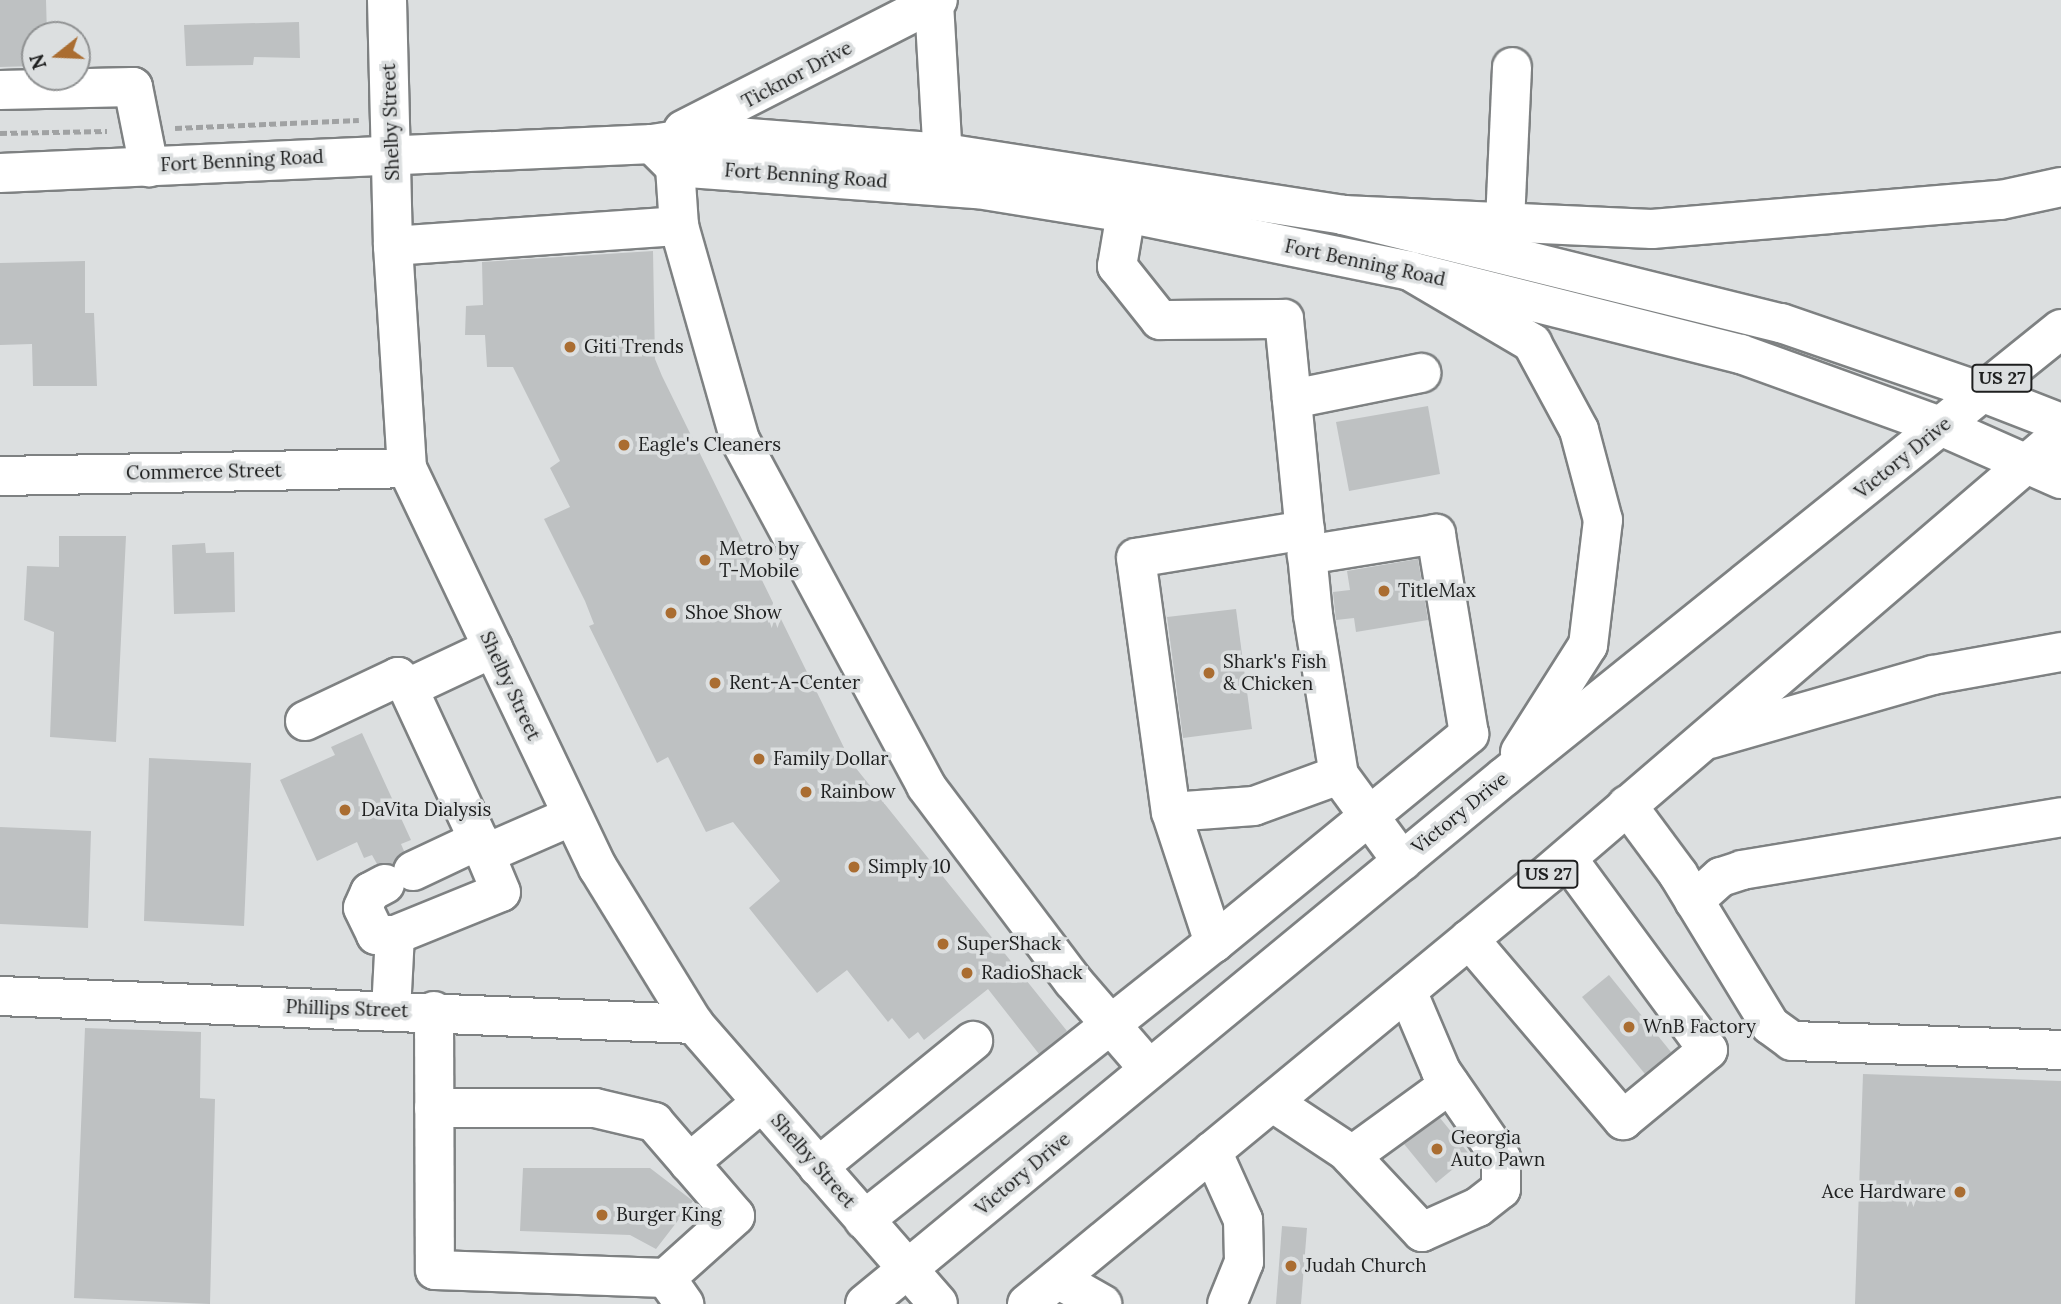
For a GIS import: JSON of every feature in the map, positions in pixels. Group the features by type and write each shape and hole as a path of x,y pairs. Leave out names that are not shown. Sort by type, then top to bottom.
{"main road":[{"name":"Shelby Street","path":"387,0 393,152 393,246 407,468 598,868 694,1024 938,1304"},
{"name":"Ticknor Drive","path":"664,155 724,113 936,1"},
{"path":"936,1 944,170"},
{"path":"1505,222 1512,66"},
{"path":"0,90 133,87 149,167"},
{"name":"Fort Benning Road","path":"0,173 393,152 664,155 710,135 944,170 1343,215 1781,323 1984,393 2061,423"},
{"path":"664,155 679,226 740,440 926,786 1149,1069"},
{"name":"Fort Benning Road","path":"944,170 1126,213 1410,271 1741,354 1943,427 2061,479"},
{"path":"1343,215 1651,229 2001,200 2061,187"},
{"path":"1126,213 1117,266 1160,320 1284,319 1306,542 1339,775 1402,861"},
{"path":"393,246 679,226"},
{"path":"1410,271 1532,343 1578,430 1603,520 1588,645 1504,777"},
{"name":"Victory Drive","path":"865,1304 1504,777 1943,427 2061,329"},
{"path":"1292,399 1421,373"},
{"name":"US 27","path":"1027,1304 1567,858 2061,434"},
{"name":"Commerce Street","path":"0,476 407,468"},
{"path":"864,1220 1213,943 1367,813 1469,734 1436,534 1306,542 1136,558 1171,812 1213,943"},
{"path":"408,688 493,648"},
{"path":"1698,743 1933,675 2061,652"},
{"path":"305,721 398,677 408,688 482,847 501,892 395,935 376,934 363,908 370,892 399,877 482,847 572,816"},
{"path":"1171,812 1254,806 1339,775"},
{"path":"1627,805 1694,901 1770,1025 1793,1041 2061,1050"},
{"path":"1694,901 1721,877 1742,870 2061,817"},
{"path":"1469,939 1623,1120 1708,1050 1567,858"},
{"path":"391,1011 395,935"},
{"path":"1272,1102 1351,1156 1422,1233 1478,1207 1501,1189 1501,1157 1451,1084 1407,991"},
{"name":"Phillips Street","path":"0,996 434,1011 694,1024"},
{"path":"434,1011 434,1108 435,1270 675,1291 735,1216 654,1122 595,1108 434,1108"},
{"path":"818,1167 972,1041"},
{"path":"1351,1156 1451,1084"},
{"path":"689,1163 762,1102"},
{"path":"1212,1152 1243,1220 1244,1262 1227,1304"},
{"path":"1058,1279 1102,1304"}],"path":[{"path":"292,121 363,120 390,113"}],"building":[{"path":"0,0 46,0 47,21 21,21 21,66 0,67"},
{"path":"299,22 300,58 254,57 253,65 186,66 184,25"},
{"path":"653,251 655,359 662,376 851,762 1067,1031 1039,1054 988,989 924,1040 918,1032 909,1039 892,1018 888,1022 847,970 817,993 749,908 780,881 733,822 706,832 668,757 657,763 589,626 594,624 585,601 544,519 570,507 550,468 560,461 513,367 487,367 485,335 465,335 466,306 483,305 482,262"},
{"path":"85,261 85,313 94,313 97,386 33,386 32,344 0,345 0,263"},
{"path":"1428,406 1440,474 1349,491 1336,422"},
{"path":"59,536 126,536 116,742 50,737 54,632 24,620 27,566 59,567"},
{"path":"205,543 206,553 234,552 235,612 174,614 172,545"},
{"name":"TitleMax","path":"1418,559 1428,620 1356,632 1354,618 1336,620 1333,592 1350,590 1347,571"},
{"name":"Shark's Fish & Chicken","path":"1236,609 1252,729 1183,738 1167,617"},
{"name":"DaVita Dialysis","path":"362,733 411,840 401,844 404,851 393,864 377,864 372,855 364,858 357,842 317,861 280,780 335,755 331,747"},
{"path":"149,758 251,763 244,926 144,921"},
{"path":"0,827 91,831 88,928 0,924"},
{"name":"WnB Factory","path":"1609,975 1671,1052 1645,1074 1582,997"},
{"path":"85,1028 201,1032 200,1098 215,1099 210,1304 74,1298"},
{"name":"Ace Hardware","path":"1863,1074 2061,1081 2061,1304 1855,1304"},
{"name":"Georgia Auto Pawn","path":"1440,1118 1470,1155 1436,1183 1404,1144"},
{"name":"Burger King","path":"523,1168 650,1168 693,1201 656,1249 630,1235 520,1231"},
{"name":"Judah Church","path":"1282,1226 1307,1228 1301,1304 1276,1304"}],"place":[{"name":"Giti Trends","path":"570,347"},
{"name":"Eagle's Cleaners","path":"624,445"},
{"name":"Metro by T-Mobile","path":"705,560"},
{"name":"TitleMax","path":"1384,591"},
{"name":"Shoe Show","path":"671,613"},
{"name":"Shark's Fish & Chicken","path":"1209,673"},
{"name":"Rent-A-Center","path":"715,683"},
{"name":"Family Dollar","path":"759,759"},
{"name":"Rainbow","path":"806,792"},
{"name":"DaVita Dialysis","path":"345,810"},
{"name":"Simply 10","path":"854,867"},
{"name":"SuperShack","path":"943,944"},
{"name":"RadioShack","path":"967,973"},
{"name":"WnB Factory","path":"1629,1027"},
{"name":"Georgia Auto Pawn","path":"1437,1149"},
{"name":"Ace Hardware","path":"1960,1192"},
{"name":"Burger King","path":"602,1215"},
{"name":"Judah Church","path":"1291,1266"}]}
